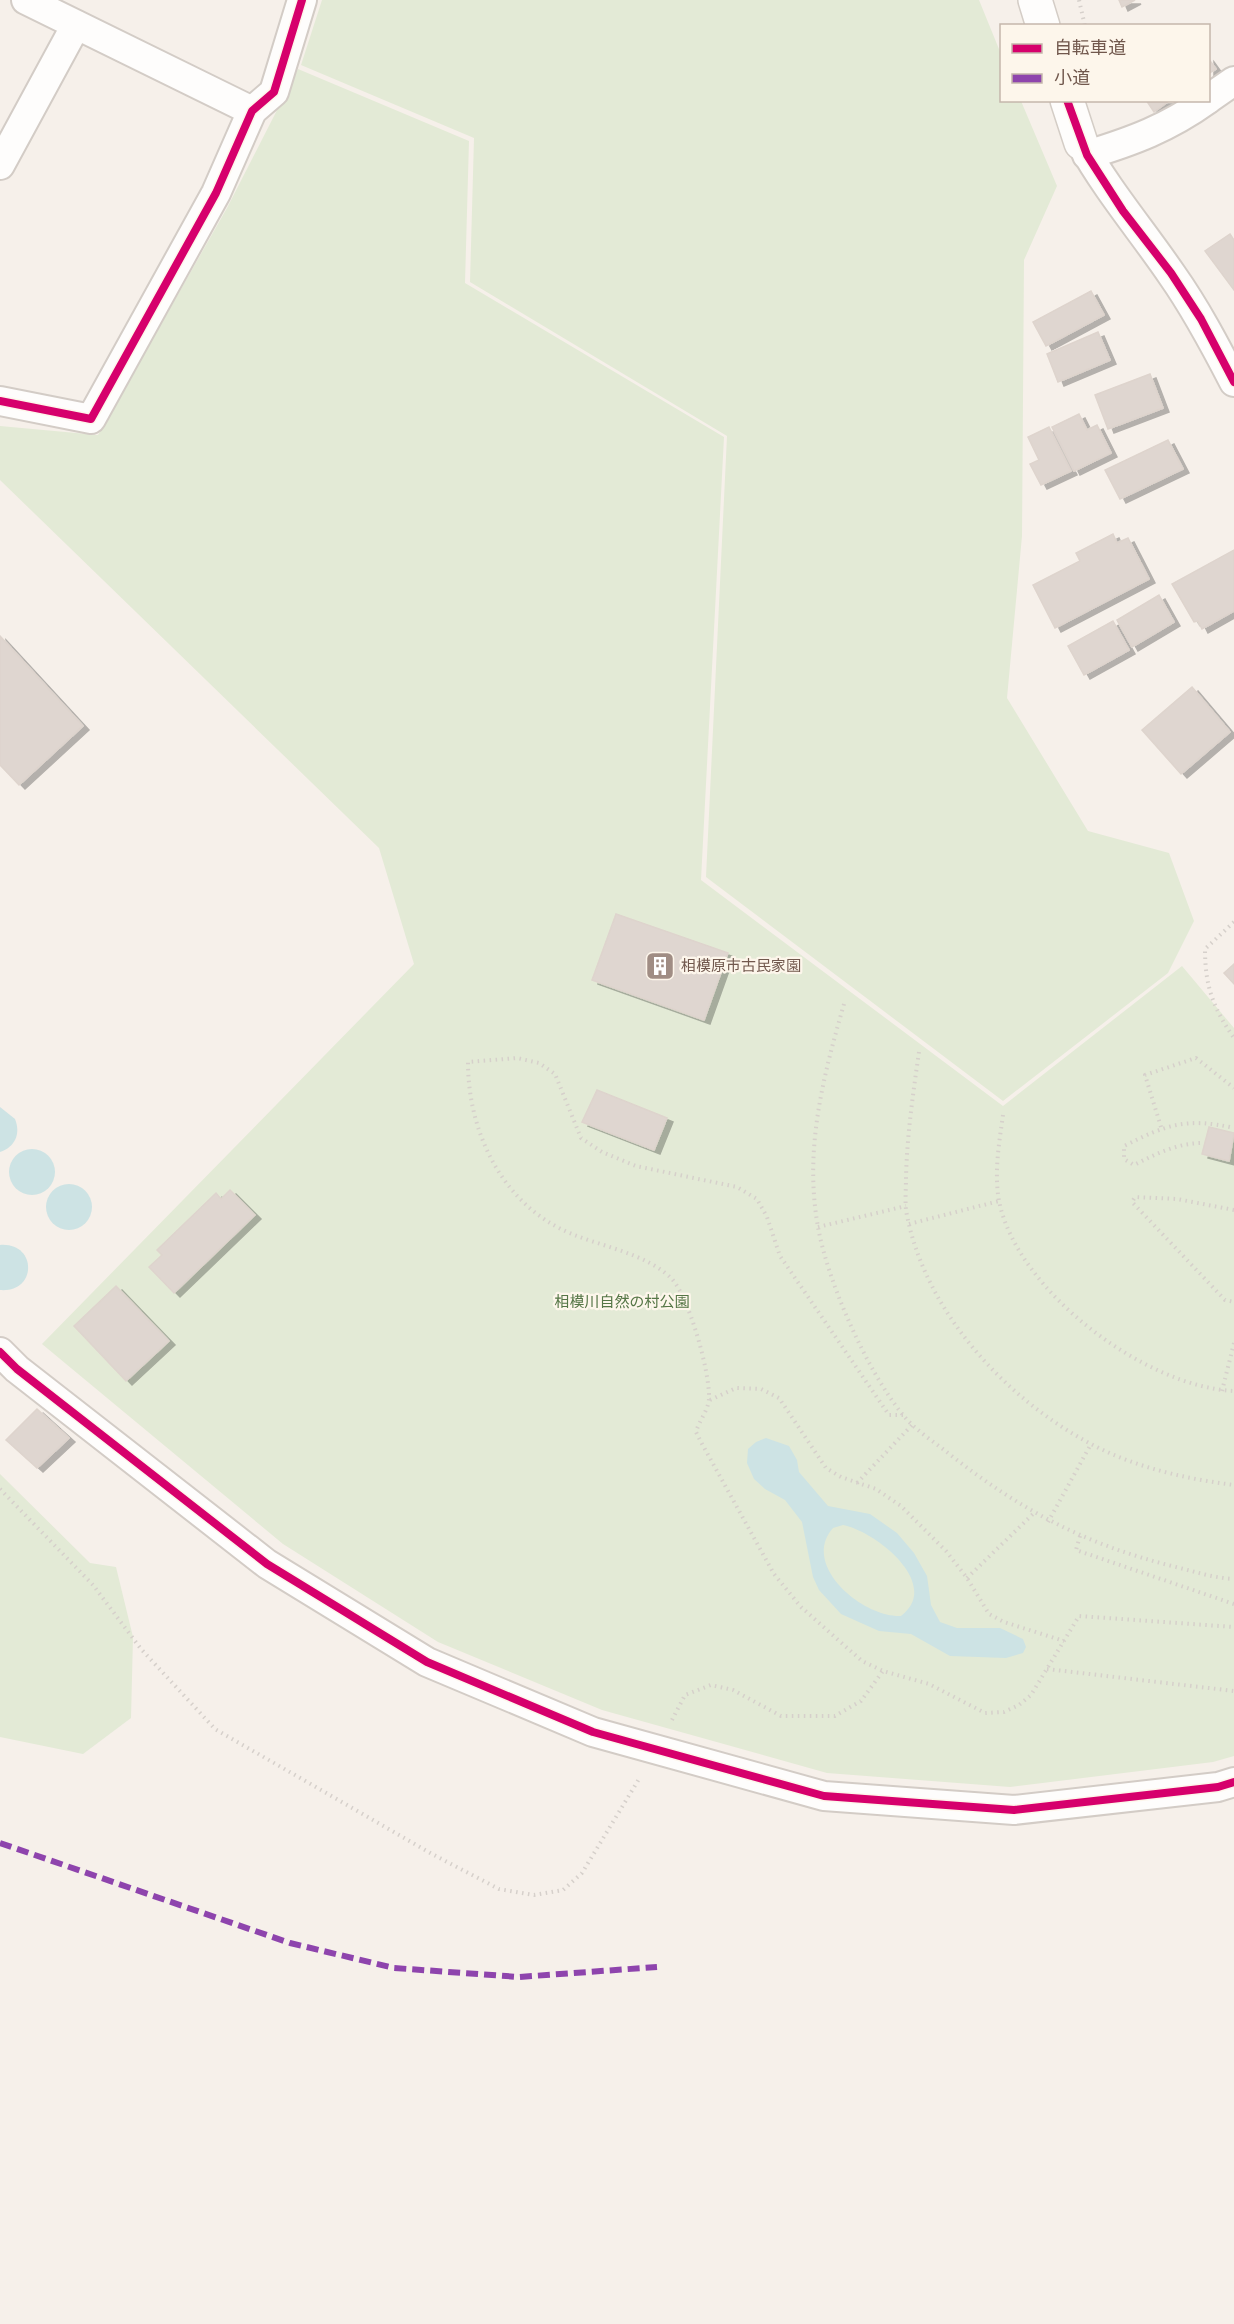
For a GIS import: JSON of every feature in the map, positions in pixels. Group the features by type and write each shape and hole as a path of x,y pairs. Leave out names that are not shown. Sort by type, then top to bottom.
{"street":[{"path":"26,0 252,111"},
{"path":"0,401 91,419 216,193 252,111 274,92 302,0"},
{"path":"1035,0 1042,24"},
{"path":"0,165 76,25"},
{"path":"1210,99 1234,81"},
{"path":"1068,102 1084,149 1123,210 1171,273 1201,318 1234,382"},
{"path":"1084,149 1145,137 1182,118 1205,102"},
{"path":"0,1352 17,1369 267,1564 427,1662 593,1732 824,1796 1014,1810 1218,1787 1234,1782"}],"path":[{"path":"1079,0 1085,24"},
{"path":"1234,922 1205,949 1205,977 1218,1014 1234,1038"},
{"path":"844,1004 822,1083 813,1148 818,1227 839,1299 866,1356 903,1415 912,1425 968,1469 1048,1522 1080,1536 1150,1560 1220,1578 1234,1579"},
{"path":"919,1052 906,1144 906,1206 909,1224 934,1291 973,1349 1018,1395 1091,1444 1138,1463 1195,1480 1234,1485"},
{"path":"903,1415 889,1415 780,1256 767,1217 757,1199 737,1187 636,1166 602,1152 581,1138 555,1074 539,1063 517,1058 468,1062 468,1088 478,1130 485,1149 509,1186 544,1220 569,1233 644,1260 670,1278 681,1290 688,1304 710,1400 696,1432 774,1574 801,1607 862,1660 883,1671 929,1684 985,1713 1004,1712 1018,1706 1031,1695 1079,1616 1234,1627"},
{"path":"1161,1127 1145,1075 1196,1058 1234,1088"},
{"path":"1003,1115 996,1166 999,1201 1011,1235 1035,1273 1067,1309 1103,1340 1137,1360 1184,1380 1234,1391"},
{"path":"1200,1143 1165,1149 1134,1165 1124,1159 1124,1146 1161,1127 1183,1123 1234,1128"},
{"path":"1234,1210 1177,1199 1136,1197 1132,1202 1225,1300 1234,1302"},
{"path":"909,1224 999,1201"},
{"path":"818,1227 906,1206"},
{"path":"1222,1390 1234,1343"},
{"path":"710,1400 736,1388 761,1389 779,1398 826,1468 876,1490 901,1506 946,1551 967,1578 989,1614 1004,1622 1064,1641"},
{"path":"857,1483 912,1425"},
{"path":"1048,1522 1091,1444"},
{"path":"0,1489 93,1585 141,1649 214,1729 432,1854 499,1889 534,1895 562,1890 582,1874 657,1750 686,1695 697,1688 711,1685 733,1690 781,1716 835,1716 861,1701 883,1671"},
{"path":"967,1578 1033,1514"},
{"path":"1080,1536 1076,1550 1234,1604"},
{"path":"1047,1669 1234,1691"}],"green space":[{"path":"322,0 979,0 1000,52 1000,102 1021,102 1057,186 1024,260 1022,536 1007,698 1088,831 1169,853 1194,921 1168,973 1003,1101 706,877 727,436 470,282 474,138 301,65"},
{"name":"相模川自然の村公園","path":"298,69 469,141 465,283 724,437 701,880 1003,1106 1182,966 1234,1028 1234,1756 1213,1762 1010,1787 827,1773 602,1710 438,1642 283,1544 42,1344 414,964 379,848 0,480 0,426 98,435 227,208"},
{"path":"0,1474 90,1563 116,1567 133,1637 131,1718 83,1754 0,1737"}],"shaded area":[{"path":"0,1107 15,1119 17,1135 10,1147 0,1152"},
{"path":"32,1149 48,1156 55,1172 48,1188 32,1195 16,1188 9,1172 16,1156"},
{"path":"69,1184 85,1191 92,1207 85,1223 69,1230 53,1223 46,1207 53,1191"},
{"path":"0,1245 12,1246 21,1251 26,1259 28,1268 26,1276 21,1284 12,1289 0,1290"},
{"path":"766,1438 789,1446 797,1460 799,1472 828,1506 870,1514 897,1533 914,1553 927,1576 931,1605 940,1622 957,1628 1000,1628 1023,1639 1026,1647 1023,1653 1006,1658 950,1656 911,1634 879,1631 841,1614 819,1590 813,1577 802,1522 785,1500 765,1489 754,1479 747,1463 748,1449 756,1442","holes":["843,1525 856,1529 886,1548 900,1561 910,1575 914,1589 912,1603 901,1616 886,1614 854,1599 840,1587 830,1573 824,1558 825,1542 833,1528"]}],"building":[{"path":"1119,0 1135,0 1122,7"},
{"path":"1210,61 1216,69 1210,73"},
{"path":"1147,102 1167,102 1154,112"},
{"path":"1230,234 1234,240 1234,290 1205,251"},
{"path":"1091,291 1104,315 1046,346 1033,322"},
{"path":"1098,332 1110,360 1058,382 1047,354"},
{"path":"1150,374 1163,408 1108,429 1095,395"},
{"path":"1079,414 1087,430 1097,425 1111,453 1074,471 1052,427"},
{"path":"1049,427 1071,471 1041,485 1030,464 1039,460 1028,437"},
{"path":"1168,440 1183,469 1120,499 1105,470"},
{"path":"1113,534 1117,543 1128,538 1149,579 1055,628 1033,585 1080,561 1076,553"},
{"path":"1234,550 1234,611 1202,629 1198,621 1194,622 1172,584"},
{"path":"1159,595 1174,622 1132,647 1117,620"},
{"path":"1113,621 1129,650 1084,675 1068,646"},
{"path":"0,636 83,726 19,785 0,765"},
{"path":"1192,687 1230,732 1181,774 1142,730"},
{"name":"相模原市古民家園","path":"616,914 728,953 704,1020 592,980"},
{"path":"1234,964 1234,984 1224,973"},
{"path":"597,1090 667,1118 654,1150 582,1122"},
{"path":"1209,1127 1234,1133 1229,1161 1202,1154"},
{"path":"230,1190 255,1215 174,1293 149,1267 162,1255 157,1250 216,1193 221,1199"},
{"path":"116,1286 169,1341 126,1381 74,1326"},
{"path":"37,1409 69,1438 37,1468 6,1440"}],"marked path":[{"path":"0,1843 290,1943 394,1968 519,1977 657,1967"}],"cycle path":[{"path":"0,401 91,419 216,193 252,111 274,92 302,0"},
{"path":"1068,102 1087,155 1123,211 1171,273 1201,319 1234,382"},
{"path":"0,1352 17,1369 267,1564 427,1662 593,1732 824,1796 1014,1810 1218,1787 1234,1782"}],"place":[{"name":"相模原市古民家園","path":"660,966"}]}
